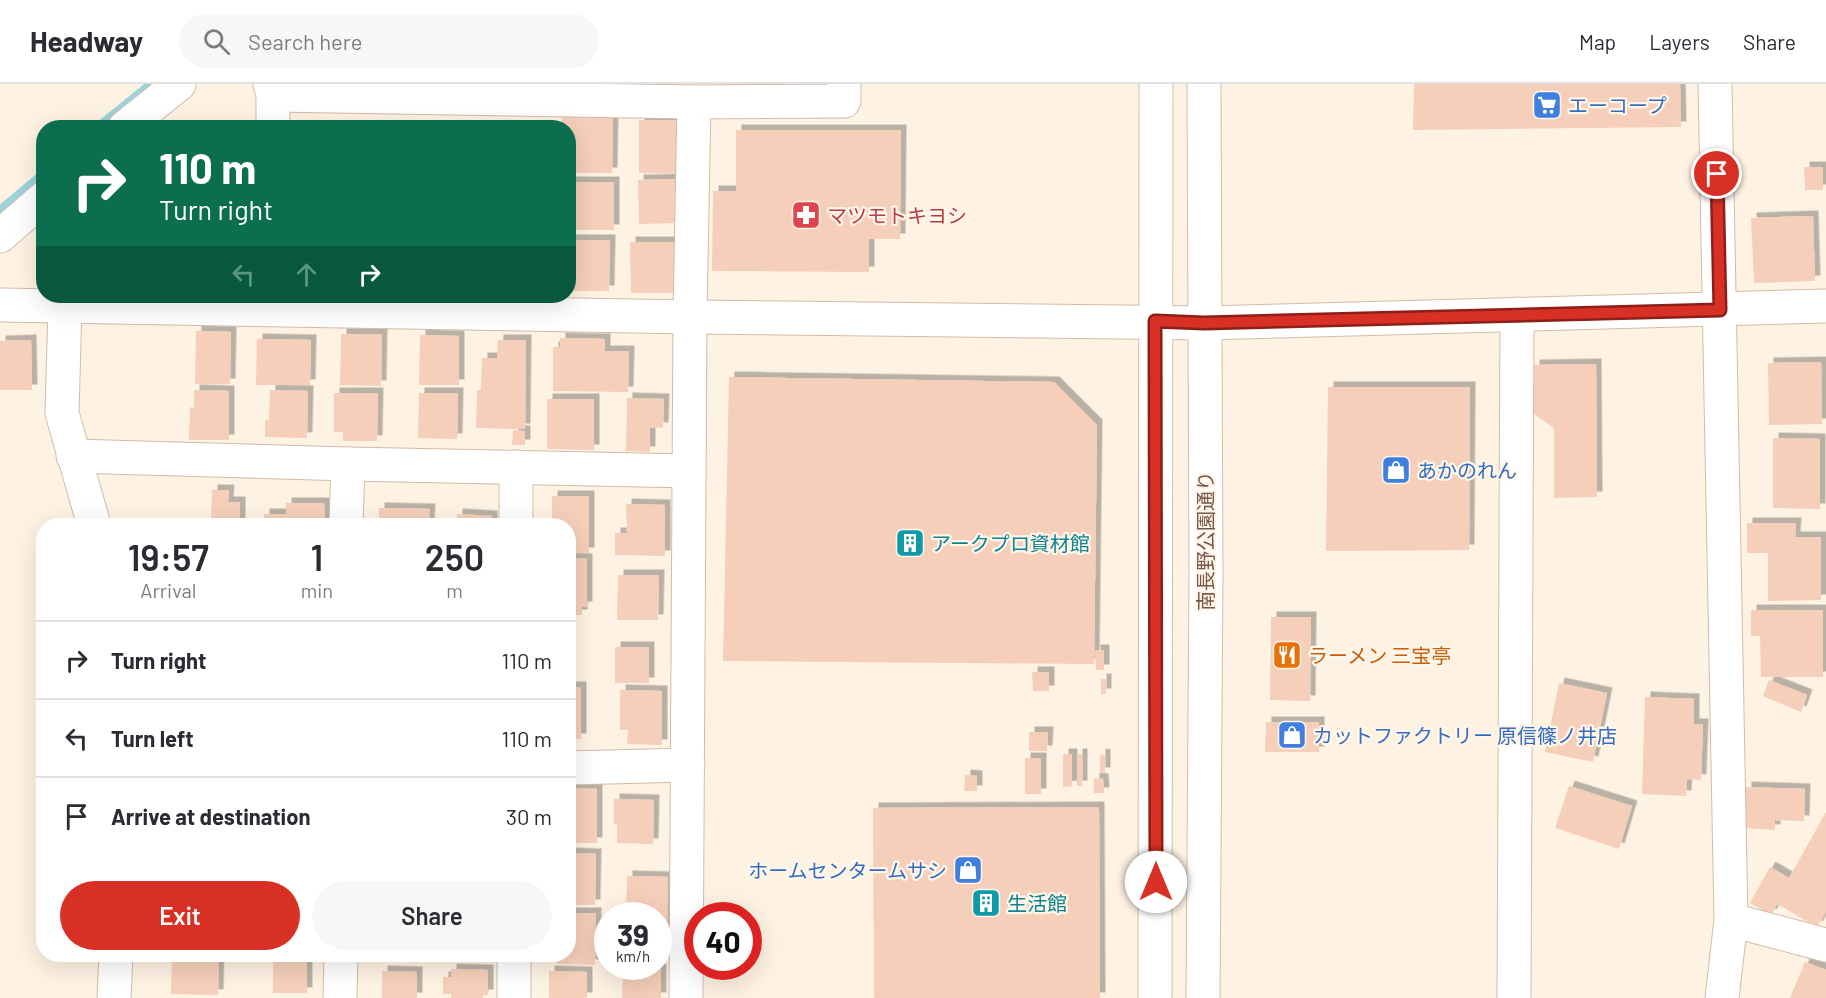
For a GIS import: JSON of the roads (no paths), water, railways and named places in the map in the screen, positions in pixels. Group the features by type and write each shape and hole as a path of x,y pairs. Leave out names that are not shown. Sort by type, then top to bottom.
{"street":[{"path":"134,120 179,84"},
{"path":"273,120 272,90 694,102 844,101 844,84"},
{"path":"1155,998 1156,84"},
{"name":"南長野公園通り","path":"1203,998 1206,585 1204,84"},
{"path":"1715,84 1731,920 1722,998"},
{"path":"686,998 690,317 694,102"},
{"path":"0,236 36,205"},
{"path":"0,305 220,303"},
{"path":"300,303 690,317 1204,323 1826,306"},
{"path":"65,306 62,412 92,518"},
{"path":"1514,998 1518,315"},
{"path":"73,456 689,471"},
{"path":"346,518 348,464"},
{"path":"516,467 516,518"},
{"path":"576,768 688,765"},
{"path":"1731,920 1826,945"},
{"path":"114,998 116,962"},
{"path":"340,962 340,998"},
{"path":"514,962 514,998"}],"waterway":[{"path":"108,120 152,84"},
{"path":"0,211 36,181"}],"place":[{"name":"エーコープ","path":"1547,105"},
{"name":"マツモトキヨシ","path":"806,215"},
{"name":"あかのれん","path":"1396,470"},
{"name":"アークプロ資材館","path":"910,543"},
{"name":"ラーメン 三宝亭","path":"1287,655"},
{"name":"カットファクトリー 原信篠ノ井店","path":"1292,735"},
{"name":"ホームセンタームサシ","path":"968,870"},
{"name":"生活館","path":"986,903"}]}
